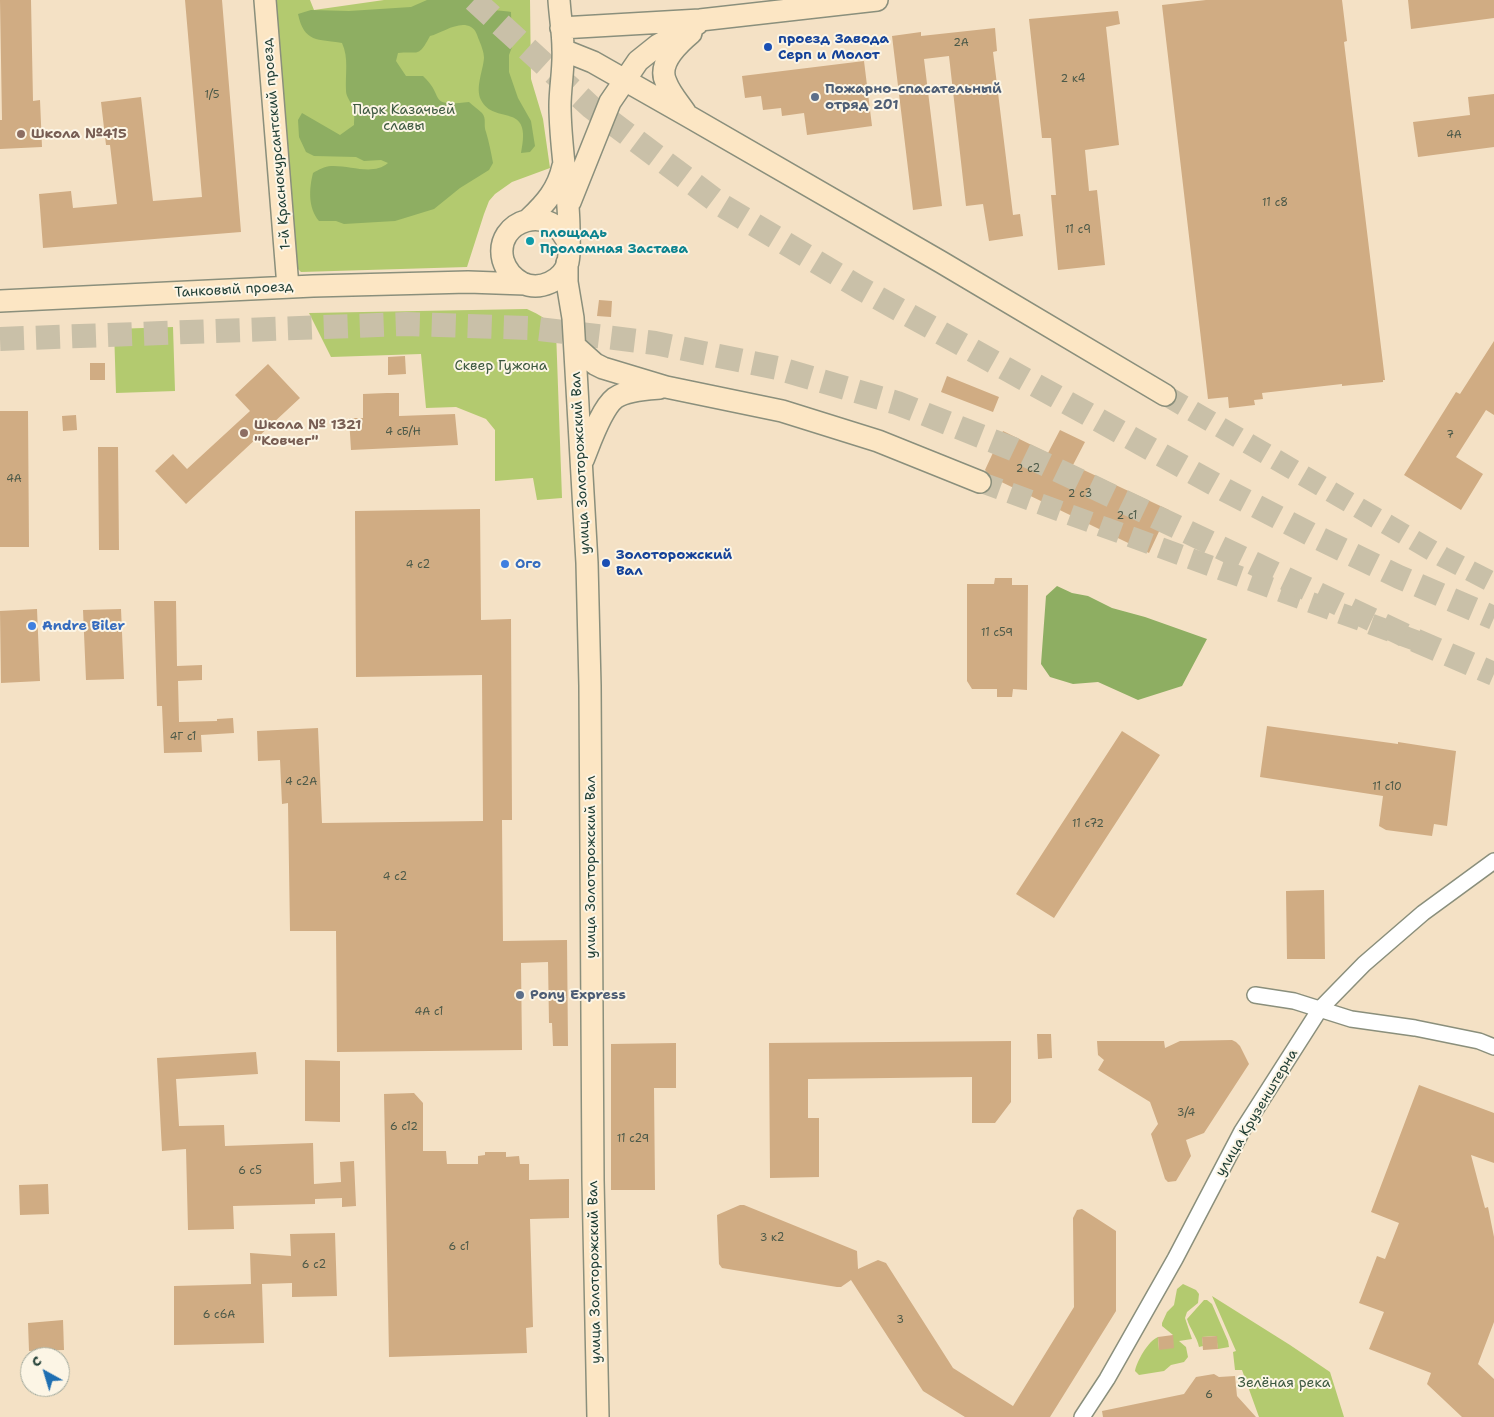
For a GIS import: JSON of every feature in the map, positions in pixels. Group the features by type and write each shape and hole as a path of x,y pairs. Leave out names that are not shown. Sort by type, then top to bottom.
{"street":[{"name":"1-й Краснокурсантский проезд","path":"265,0 288,287"},
{"path":"529,285 550,283 564,271 568,255 569,206 560,106 563,50 559,0"},
{"path":"561,28 706,20 877,0"},
{"path":"569,206 610,102 638,61 658,45 706,20"},
{"path":"688,116 665,82 665,66 675,49 706,20"},
{"path":"563,50 593,62 688,116 941,262 1165,395"},
{"path":"468,282 490,268 502,250 508,234 545,205 554,192 560,178 565,158"},
{"path":"529,219 547,221 561,230 568,255"},
{"path":"502,250 506,267 510,274 529,285 545,290 555,297 573,318"},
{"name":"улица Золоторожский Вал","path":"568,255 567,282 575,346 580,468 587,563 590,686 593,1170 598,1417"},
{"name":"Танковый проезд","path":"0,301 288,287 468,282 502,282 529,285"},
{"path":"575,346 595,364 666,387 782,411 878,441 980,482"},
{"path":"580,468 602,416 615,398 635,391 666,387"},
{"name":"улица Крузенштерна","path":"1082,1417 1107,1379 1175,1259 1242,1132 1320,1009 1364,964 1423,913 1494,861"},
{"path":"1255,996 1294,1001 1351,1019 1424,1030 1479,1041 1494,1046"}],"green space":[{"name":"Парк Казачьей славы","path":"274,0 310,0 314,10 384,0 530,0 531,79 543,119 550,168 512,182 495,194 489,201 467,267 301,272 297,268"},
{"path":"427,0 474,0 486,9 511,12 512,47 509,55 509,72 518,98 531,121 535,146 530,152 521,153 522,126 510,116 487,108 481,100 479,85 484,56 475,31 466,25 450,28 430,36 423,48 418,52 398,53 396,61 406,76 423,76 430,83 438,99 442,102 469,102 482,113 493,163 489,170 460,188 434,209 395,221 344,224 336,221 319,221 315,216 310,198 313,173 329,166 375,169 388,163 381,160 364,161 356,157 314,156 306,152 299,137 298,120 302,113 340,135 354,125 354,115 346,93 346,60 342,43 319,40 308,35 298,14 311,10 349,11 411,7"},
{"name":"Сквер Гужона","path":"527,309 550,323 556,331 562,498 537,500 533,478 495,481 495,430 486,419 456,407 426,408 421,354 331,357 309,313"},
{"path":"173,327 175,391 116,393 114,329"},
{"path":"1057,586 1072,593 1088,596 1112,608 1145,617 1207,639 1182,686 1138,700 1098,682 1073,684 1050,677 1041,664 1046,596"},
{"path":"1183,1284 1196,1290 1199,1294 1198,1303 1187,1312 1185,1318 1192,1339 1179,1341 1186,1347 1188,1357 1184,1362 1171,1365 1164,1371 1139,1375 1135,1371 1136,1367 1150,1343 1158,1337 1159,1350 1173,1335 1162,1326 1162,1323 1167,1312 1174,1305 1177,1289"},
{"name":"Зелёная река","path":"1212,1296 1330,1372 1344,1417 1259,1417 1242,1370 1235,1370 1233,1352 1236,1351"},
{"path":"1204,1300 1212,1304 1229,1347 1218,1349 1216,1336 1202,1337 1203,1346 1199,1347 1187,1319"}],"building":[{"path":"0,0 31,0 33,101 40,100 42,147 0,149 0,120 2,120"},
{"path":"185,0 222,0 241,232 43,248 39,194 71,191 73,208 117,204 110,145 106,145 101,102 141,97 153,201 202,197"},
{"path":"1206,0 1342,0 1347,41 1344,42 1385,380 1383,382 1342,386 1342,384 1262,393 1263,399 1254,400 1255,405 1229,408 1228,397 1208,399 1162,5"},
{"path":"1408,0 1494,0 1494,18 1411,29"},
{"path":"1118,11 1120,24 1106,27 1119,145 1085,150 1089,191 1097,190 1105,265 1058,270 1051,195 1056,195 1051,138 1042,138 1029,19"},
{"path":"995,28 997,51 993,52 1013,215 1020,214 1023,236 989,241 983,204 966,206 949,56 924,59 942,206 913,210 892,36 921,32 921,36"},
{"name":"Пожарно-спасательный отряд 201","path":"864,61 872,126 807,135 804,113 782,116 781,108 763,110 761,96 745,98 742,76"},
{"path":"1494,94 1494,147 1418,157 1413,122 1470,115 1468,97"},
{"path":"599,300 612,301 611,317 597,316"},
{"path":"1494,341 1494,415 1486,410 1456,457 1483,474 1461,510 1404,475 1456,392 1460,394"},
{"path":"405,356 406,374 388,375 388,357"},
{"path":"90,363 105,363 105,380 90,380"},
{"name":"Школа № 1321 \"Ковчег\"","path":"268,364 300,398 186,504 155,471 173,454 187,469 250,411 235,395"},
{"path":"947,376 999,397 993,412 941,392"},
{"path":"399,393 399,416 455,414 458,445 351,450 349,418 363,418 363,394"},
{"path":"0,411 28,411 29,547 0,547"},
{"path":"76,415 77,430 63,431 62,416"},
{"path":"1060,430 1085,442 1073,465 1169,510 1149,553 991,477 985,470 1003,431 1048,453"},
{"path":"98,447 118,447 119,550 99,550"},
{"path":"480,509 481,620 511,619 512,820 502,820 503,941 567,940 568,1046 553,1046 552,1023 549,1023 548,962 521,963 522,1050 337,1052 336,931 290,931 288,803 282,804 280,760 258,761 257,731 318,728 322,823 483,821 482,675 356,677 355,511"},
{"path":"995,578 1012,578 1012,585 1028,585 1027,690 1013,689 1012,697 997,697 997,689 972,689 967,681 967,584 994,584"},
{"path":"154,601 176,601 177,666 202,665 202,680 178,681 179,722 217,721 217,719 233,718 234,733 201,735 202,752 164,753 162,706 157,706"},
{"path":"37,609 40,681 1,683 0,611"},
{"path":"121,609 124,679 86,680 83,610"},
{"path":"1267,726 1456,751 1447,826 1434,824 1432,836 1386,830 1379,826 1383,796 1260,777"},
{"path":"1122,731 1160,755 1054,918 1016,894"},
{"path":"1324,890 1325,959 1287,959 1286,891"},
{"path":"1037,1034 1051,1034 1052,1058 1038,1059"},
{"path":"1232,1040 1240,1046 1249,1064 1204,1133 1186,1140 1191,1156 1176,1181 1168,1182 1165,1179 1151,1134 1158,1124 1150,1102 1098,1070 1104,1060 1098,1055 1097,1041 1164,1041 1165,1048 1180,1041"},
{"path":"1011,1041 1011,1102 995,1123 972,1123 972,1077 808,1079 808,1118 819,1118 819,1177 770,1178 769,1043"},
{"path":"676,1043 676,1088 654,1088 655,1190 611,1190 611,1044"},
{"path":"256,1052 258,1074 176,1079 179,1126 224,1125 225,1146 313,1143 314,1184 341,1182 340,1162 354,1161 356,1206 342,1207 342,1198 315,1199 315,1204 233,1206 234,1229 188,1230 186,1149 162,1151 157,1058"},
{"path":"305,1060 340,1061 340,1122 305,1121"},
{"path":"1419,1085 1494,1113 1494,1163 1471,1155 1485,1208 1488,1207 1494,1237 1494,1322 1478,1364 1494,1379 1494,1417 1462,1417 1427,1384 1431,1373 1369,1349 1384,1312 1359,1303 1377,1256 1385,1259 1399,1223 1371,1212"},
{"path":"414,1093 423,1103 423,1151 446,1151 447,1164 478,1164 478,1156 485,1155 485,1152 506,1152 506,1157 519,1156 520,1164 529,1164 529,1180 569,1179 569,1218 530,1219 533,1327 526,1328 527,1353 389,1357 384,1094"},
{"path":"48,1184 49,1214 20,1215 19,1185"},
{"path":"740,1205 857,1251 858,1269 878,1260 886,1263 953,1368 1013,1406 1074,1307 1073,1218 1077,1210 1082,1209 1116,1231 1116,1311 1050,1417 965,1417 923,1391 851,1280 841,1287 837,1287 722,1268 719,1264 717,1215"},
{"path":"335,1233 337,1296 292,1297 292,1283 262,1284 264,1343 174,1345 174,1286 251,1284 250,1253 291,1256 290,1234"},
{"path":"63,1320 64,1347 29,1347 28,1323"},
{"path":"1173,1335 1174,1348 1159,1350 1158,1337"},
{"path":"1217,1336 1218,1349 1203,1350 1202,1337"},
{"path":"1214,1374 1219,1377 1235,1376 1237,1396 1256,1417 1103,1417 1102,1411 1184,1394 1196,1377"}],"tunnel":[{"path":"474,0 591,107 723,206 860,288 1225,490 1399,577 1494,618"},
{"path":"0,339 406,324 531,328 655,343 777,368 897,403 1013,449 1417,641 1494,674"},
{"path":"1165,395 1443,557 1494,583"},
{"path":"980,482 1417,641"}],"place":[{"name":"проезд Завода Серп и Молот","path":"768,47"},
{"name":"Пожарно-спасательный отряд 201","path":"815,97"},
{"name":"Школа №415","path":"21,134"},
{"name":"площадь Проломная Застава","path":"530,241"},
{"name":"Школа № 1321 \"Ковчег\"","path":"244,433"},
{"name":"Золоторожский Вал","path":"606,563"},
{"name":"Ого","path":"505,564"},
{"name":"Andre Biler","path":"32,626"},
{"name":"Pony Express","path":"520,995"}]}
